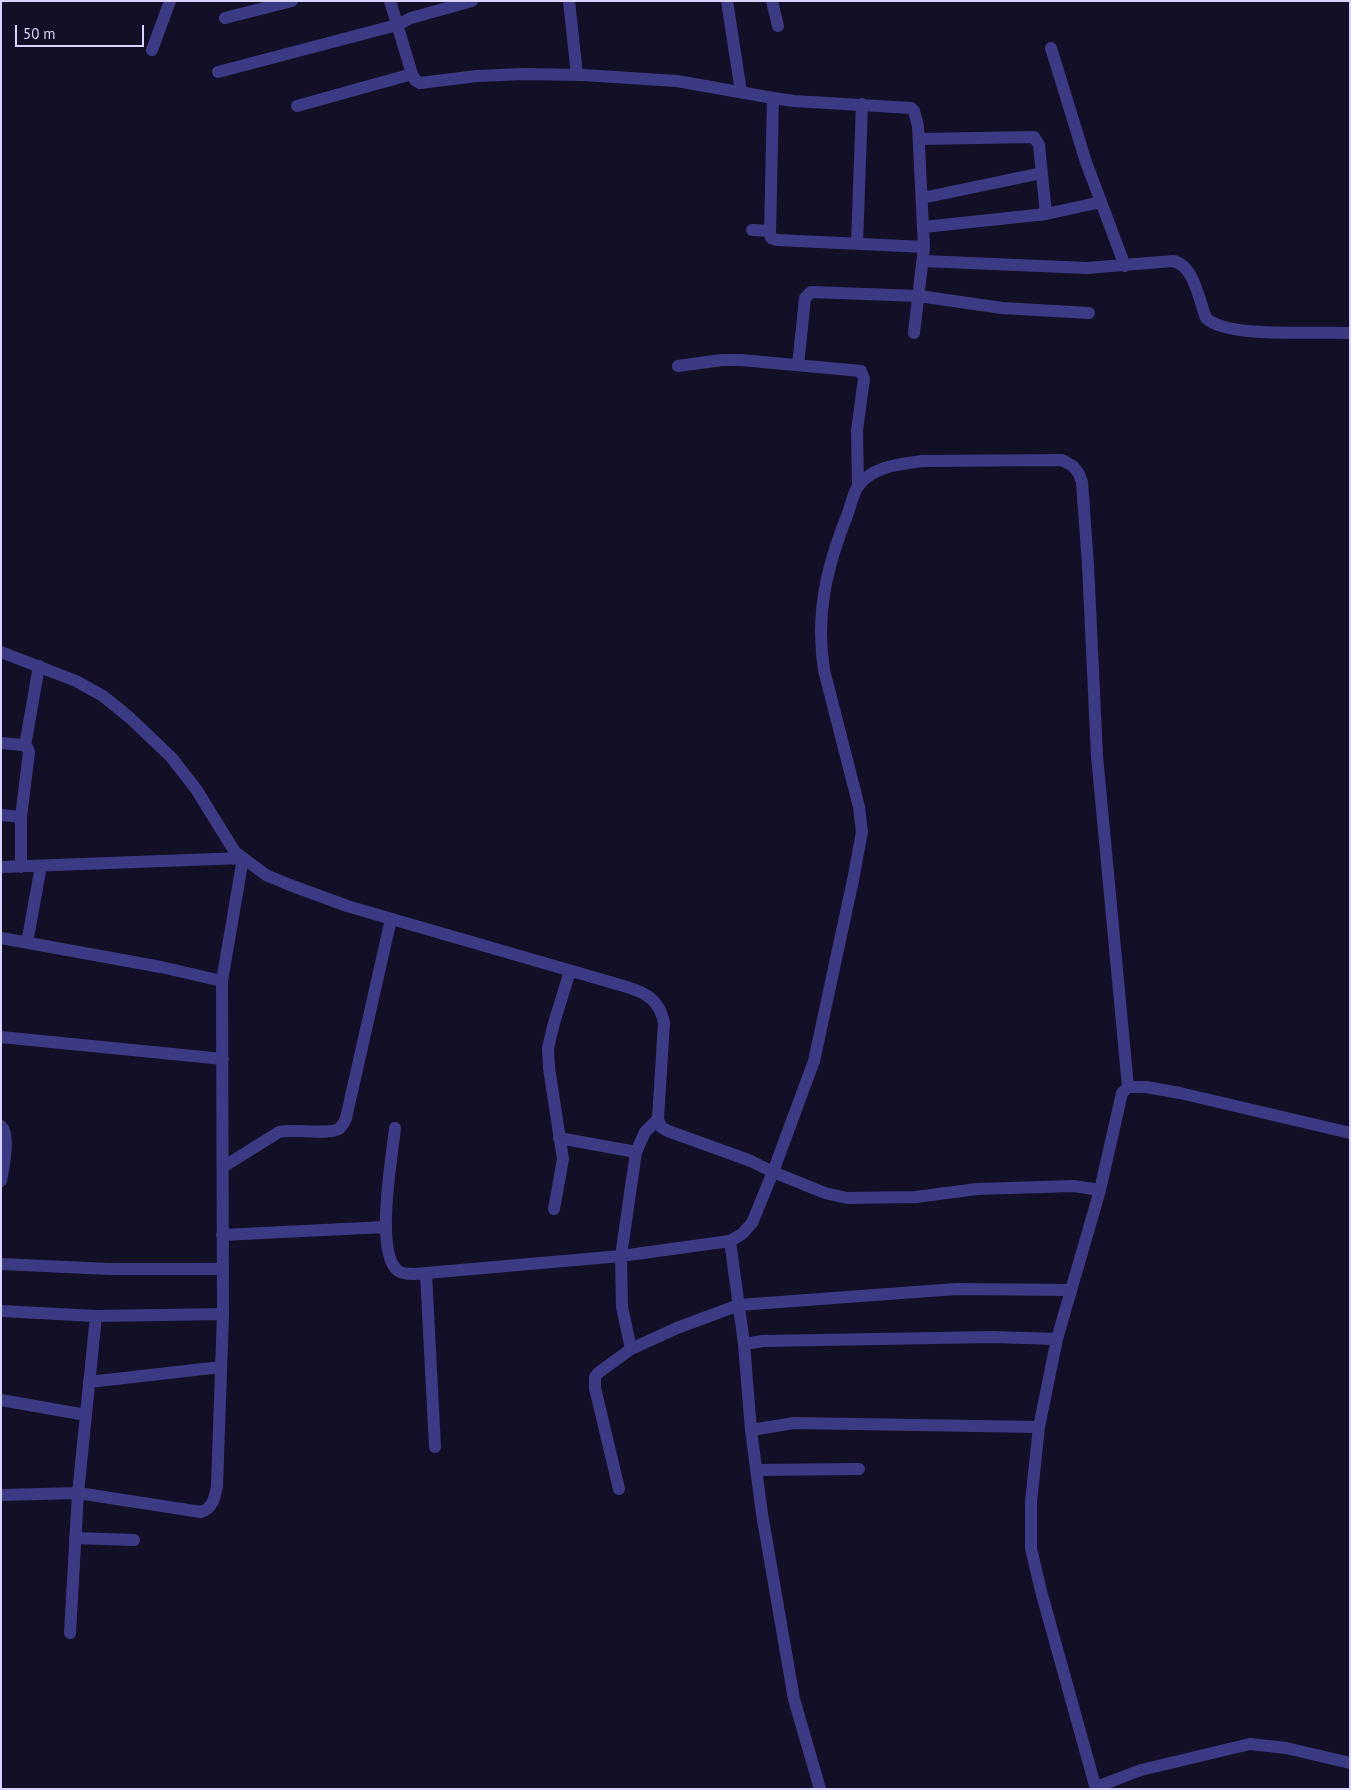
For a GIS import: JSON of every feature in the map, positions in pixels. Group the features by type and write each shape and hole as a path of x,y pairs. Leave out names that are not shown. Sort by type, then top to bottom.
{"street":[{"path":"152,50 170,1"},
{"path":"225,18 292,1"},
{"path":"390,1 412,74 416,81 422,84 477,76 524,74 577,75 677,81 772,98 912,109 918,126 924,227 923,261 914,333"},
{"path":"218,72 396,25 411,18 472,1"},
{"path":"569,1 577,75"},
{"path":"727,1 741,92"},
{"path":"772,1 778,26"},
{"path":"1051,48 1086,162 1125,266"},
{"path":"297,106 412,74"},
{"path":"772,98 771,238 777,240 924,247"},
{"path":"857,244 862,104"},
{"path":"919,139 1033,137 1040,145 1046,214"},
{"path":"922,198 1042,173"},
{"path":"924,227 1046,214 1101,202"},
{"path":"752,230 770,231"},
{"path":"923,261 1087,268 1173,261 1184,265 1190,273 1206,319 1231,328 1262,332 1350,333"},
{"path":"798,365 805,298 811,292 919,296 1002,308 1089,313"},
{"path":"395,1128 385,1227 388,1253 396,1269 407,1274 621,1256 730,1241 742,1234 752,1223 773,1172 814,1061 862,832 859,807 824,670 820,623 828,572 838,538 858,486 857,430 864,379 860,370 798,365 722,360 678,366"},
{"path":"858,486 868,477 883,469 899,464 922,461 1066,461 1073,466 1082,482 1097,756 1128,1087"},
{"path":"1,652 76,681 104,696 129,717 171,757 196,789 235,852 266,875 347,906 639,991 649,996 662,1014 664,1023 658,1119 661,1127 668,1131 751,1161 825,1193 847,1198 916,1198 977,1189 1074,1186 1100,1190"},
{"path":"20,867 21,817 29,755 26,746 39,666"},
{"path":"1,743 26,746"},
{"path":"1,816 21,817"},
{"path":"1,867 243,858"},
{"path":"1,1495 78,1493 197,1512 208,1509 214,1500 217,1486 223,1314 222,982 243,858"},
{"path":"27,943 41,866"},
{"path":"223,1167 279,1132 289,1130 331,1132 341,1127 346,1118 391,919"},
{"path":"1,938 161,968 222,982"},
{"path":"554,1209 563,1166 548,1048 570,971"},
{"path":"1,1037 223,1058"},
{"path":"1350,1133 1180,1093 1146,1087 1128,1087 1124,1089 1100,1190 1057,1339 1039,1427 1031,1502 1031,1548 1041,1591 1096,1788 1141,1770 1250,1744 1286,1748 1350,1763"},
{"path":"631,1349 622,1307 621,1256 636,1152 645,1132 658,1119"},
{"path":"1,1126 4,1129 6,1141 1,1181"},
{"path":"559,1138 636,1152"},
{"path":"222,1235 385,1227"},
{"path":"730,1241 744,1344 751,1430 762,1514 794,1699 820,1789"},
{"path":"1,1264 109,1269 222,1269"},
{"path":"426,1273 435,1447"},
{"path":"619,1489 594,1383 595,1377 631,1349 677,1328 739,1305 956,1289 1071,1290"},
{"path":"1,1311 96,1316 223,1314"},
{"path":"70,1633 78,1493 96,1316"},
{"path":"744,1344 763,1341 982,1337 1057,1339"},
{"path":"89,1382 221,1366"},
{"path":"1,1400 86,1415"},
{"path":"751,1430 794,1423 1039,1427"},
{"path":"756,1470 860,1469"},
{"path":"75,1538 134,1540"}]}
